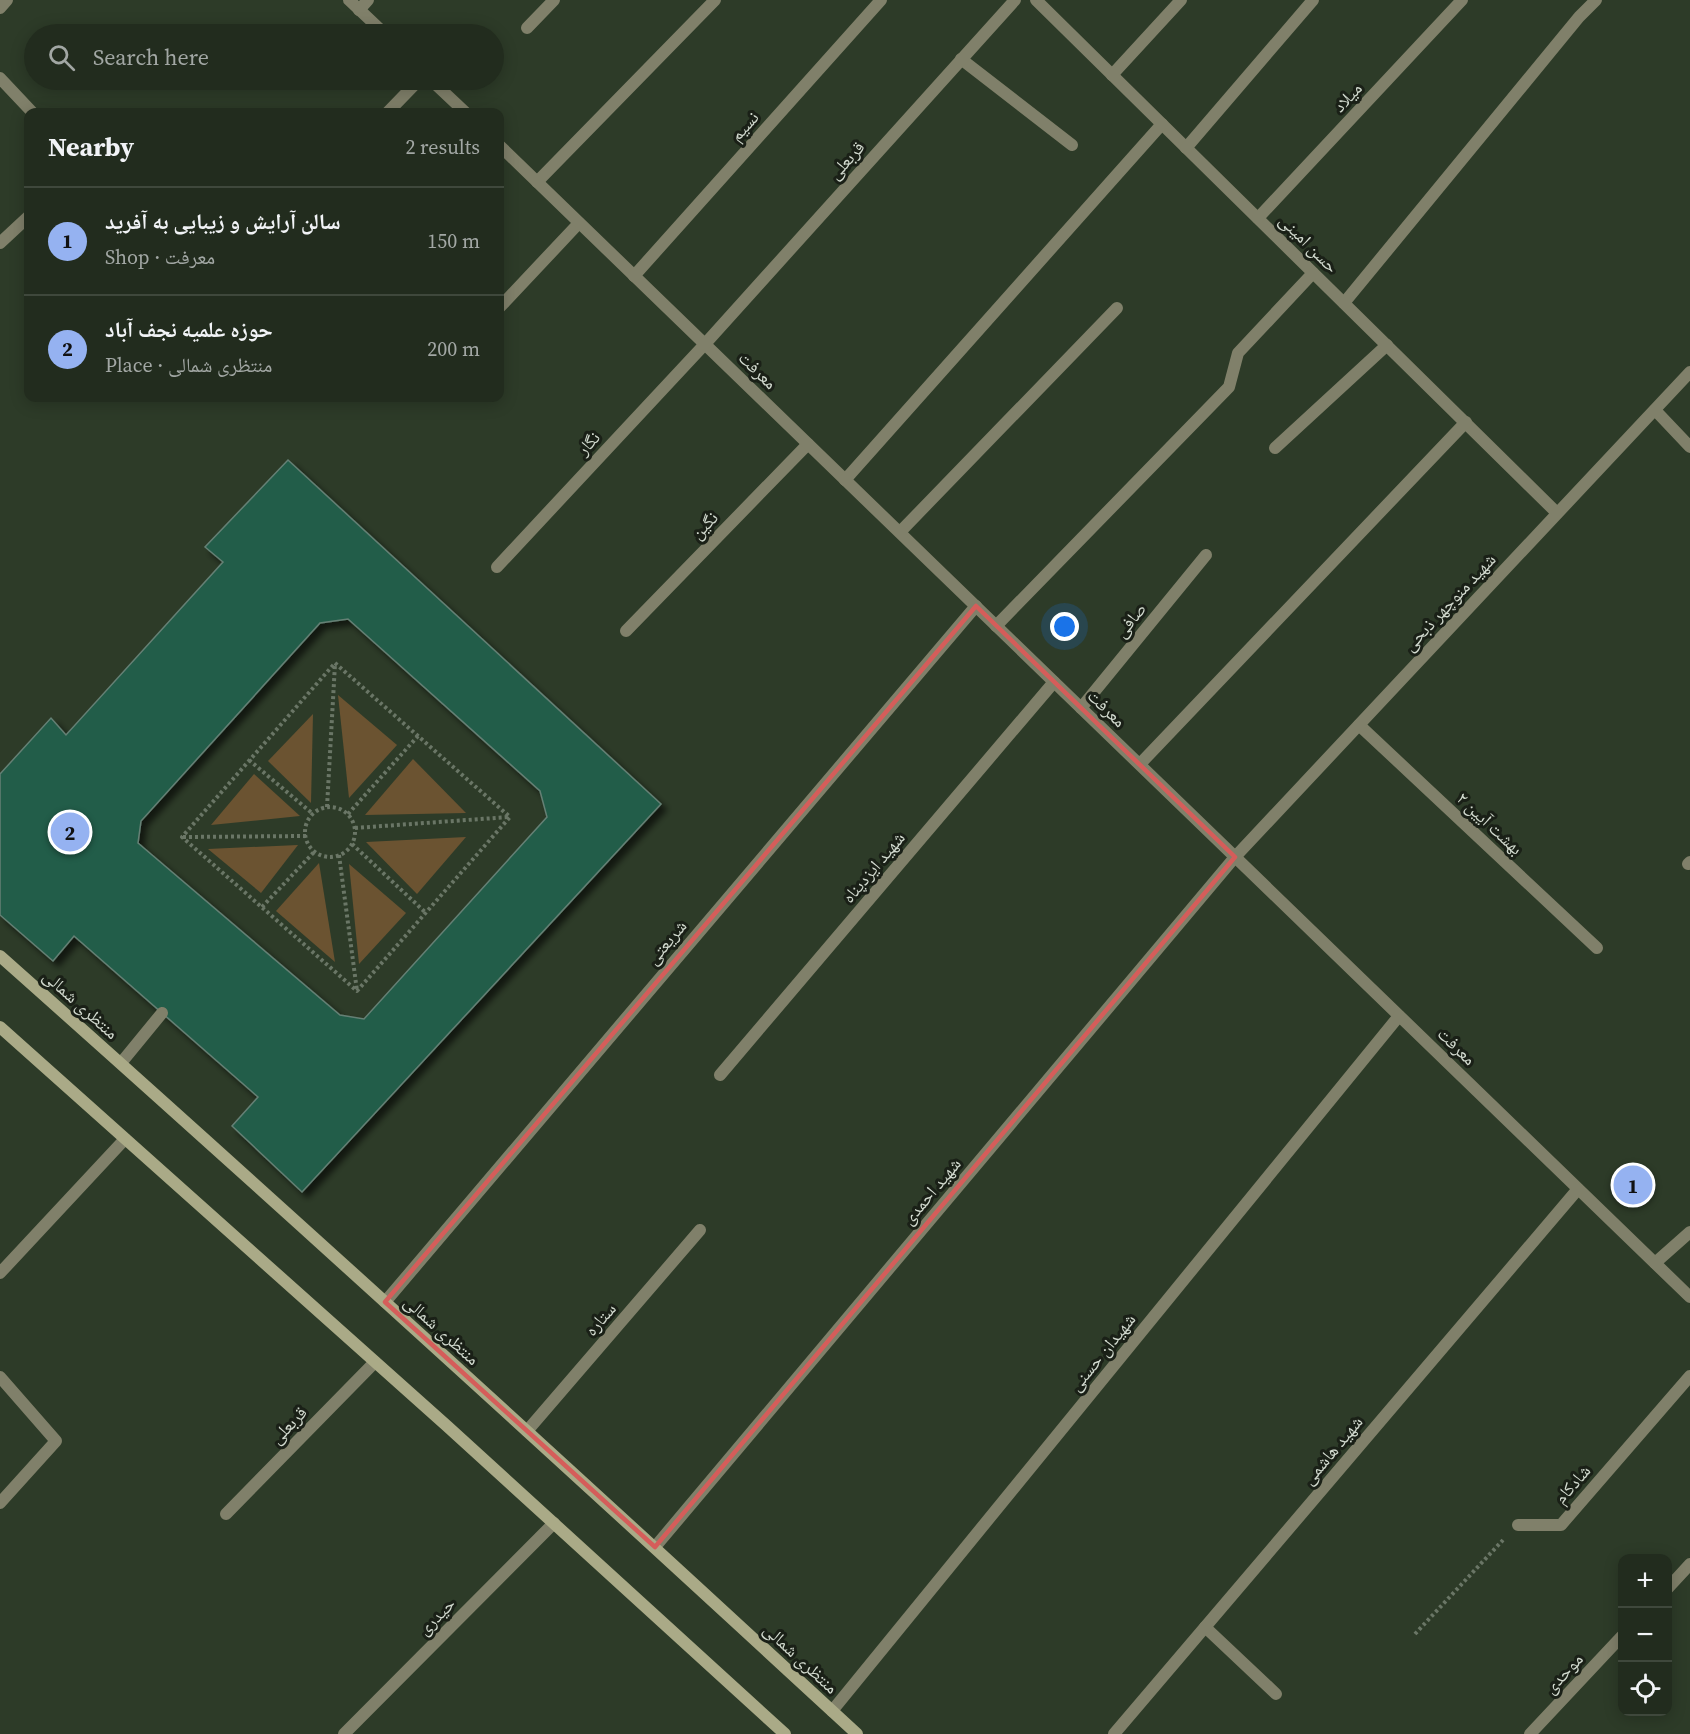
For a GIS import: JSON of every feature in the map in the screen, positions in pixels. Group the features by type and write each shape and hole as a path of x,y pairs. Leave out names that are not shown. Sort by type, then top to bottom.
{"main road":[{"name":"منتظری شمالی","path":"0,956 528,1431 856,1734"},
{"path":"0,1027 554,1523 785,1734"}],"street":[{"path":"0,8 7,0"},
{"path":"349,0 363,5 377,24"},
{"path":"527,28 554,0"},
{"path":"537,182 715,0"},
{"name":"نسیم","path":"634,276 881,0"},
{"name":"قربعلی","path":"705,344 1015,0"},
{"name":"حسن امینی","path":"1036,0 1557,513"},
{"path":"1112,75 1181,0"},
{"path":"1186,148 1313,0"},
{"name":"میلاد","path":"1258,218 1462,0"},
{"path":"1344,303 1579,17 1596,0"},
{"path":"961,59 1072,145"},
{"path":"0,78 28,108"},
{"path":"392,108 409,90"},
{"path":"442,90 461,108"},
{"path":"845,480 1162,124"},
{"name":"معرفت","path":"504,150 1690,1297"},
{"path":"0,243 24,221"},
{"path":"504,304 579,223"},
{"path":"996,626 1229,387 1238,354 1313,273"},
{"path":"900,532 1117,308"},
{"name":"نگار","path":"497,567 705,344"},
{"path":"1275,448 1387,345"},
{"name":"شهید منوچهر ذبحی","path":"1235,857 1690,372"},
{"path":"1655,410 1690,447"},
{"path":"1140,764 1466,422"},
{"name":"نگین","path":"626,631 808,444"},
{"name":"صافی","path":"1081,708 1206,555"},
{"name":"شریعتی","path":"385,1302 976,606"},
{"name":"شهید ایزدپناه","path":"720,1075 1054,682"},
{"name":"بهشت آیین ۲","path":"1359,724 1597,948"},
{"name":"شهید احمدی","path":"655,1547 1235,857"},
{"path":"121,1063 162,1013"},
{"name":"شهیدان حسنی","path":"831,1711 1399,1016"},
{"path":"0,1273 125,1139"},
{"name":"شهید هاشمی","path":"1114,1734 1578,1189"},
{"name":"ستاره","path":"528,1431 700,1230"},
{"path":"1655,1263 1690,1232"},
{"name":"قربعلی","path":"226,1514 375,1362"},
{"name":"شادکام","path":"1518,1525 1561,1525 1690,1376"},
{"path":"0,1377 56,1441 0,1503"},
{"name":"حیدری","path":"344,1734 554,1523"},
{"path":"1672,1584 1690,1564"},
{"path":"1205,1627 1276,1694"},
{"name":"موحدی","path":"1530,1734 1618,1641"}],"path":[{"path":"335,663 510,817"},
{"path":"182,837 335,663"},
{"path":"327,807 335,663"},
{"path":"348,814 418,736"},
{"path":"249,760 313,814"},
{"path":"327,807 342,809 348,814 355,828 352,844 339,855 322,855 315,851 306,836 306,828 313,814 327,807"},
{"path":"355,828 510,817"},
{"path":"357,992 510,817"},
{"path":"182,837 306,836"},
{"path":"182,837 357,992"},
{"path":"352,844 426,913"},
{"path":"262,908 315,851"},
{"path":"339,855 357,992"},
{"path":"1415,1634 1518,1525"}],"highlighted area":[{"path":"976,606 1235,857 655,1547 385,1302"}],"shaded area":[{"path":"338,695 397,745 349,798"},
{"path":"313,714 311,803 268,761"},
{"path":"413,759 466,813 365,815"},
{"path":"254,774 300,816 211,825"},
{"path":"466,837 417,894 366,842"},
{"path":"298,845 261,893 208,849"},
{"path":"319,863 335,962 276,911"},
{"path":"349,864 406,913 359,964"}],"building":[{"path":"288,460 661,804 302,1192 232,1126 258,1097 74,936 53,961 0,915 0,774 51,718 66,735 223,562 205,547","holes":["348,619 540,791 547,817 364,1019 340,1015 138,843 141,821 320,623"]}],"place":[{"name":"حوزه علمیه نجف آباد","path":"70,832"},
{"name":"سالن آرایش و زیبایی به آفرید","path":"1633,1185"}]}
